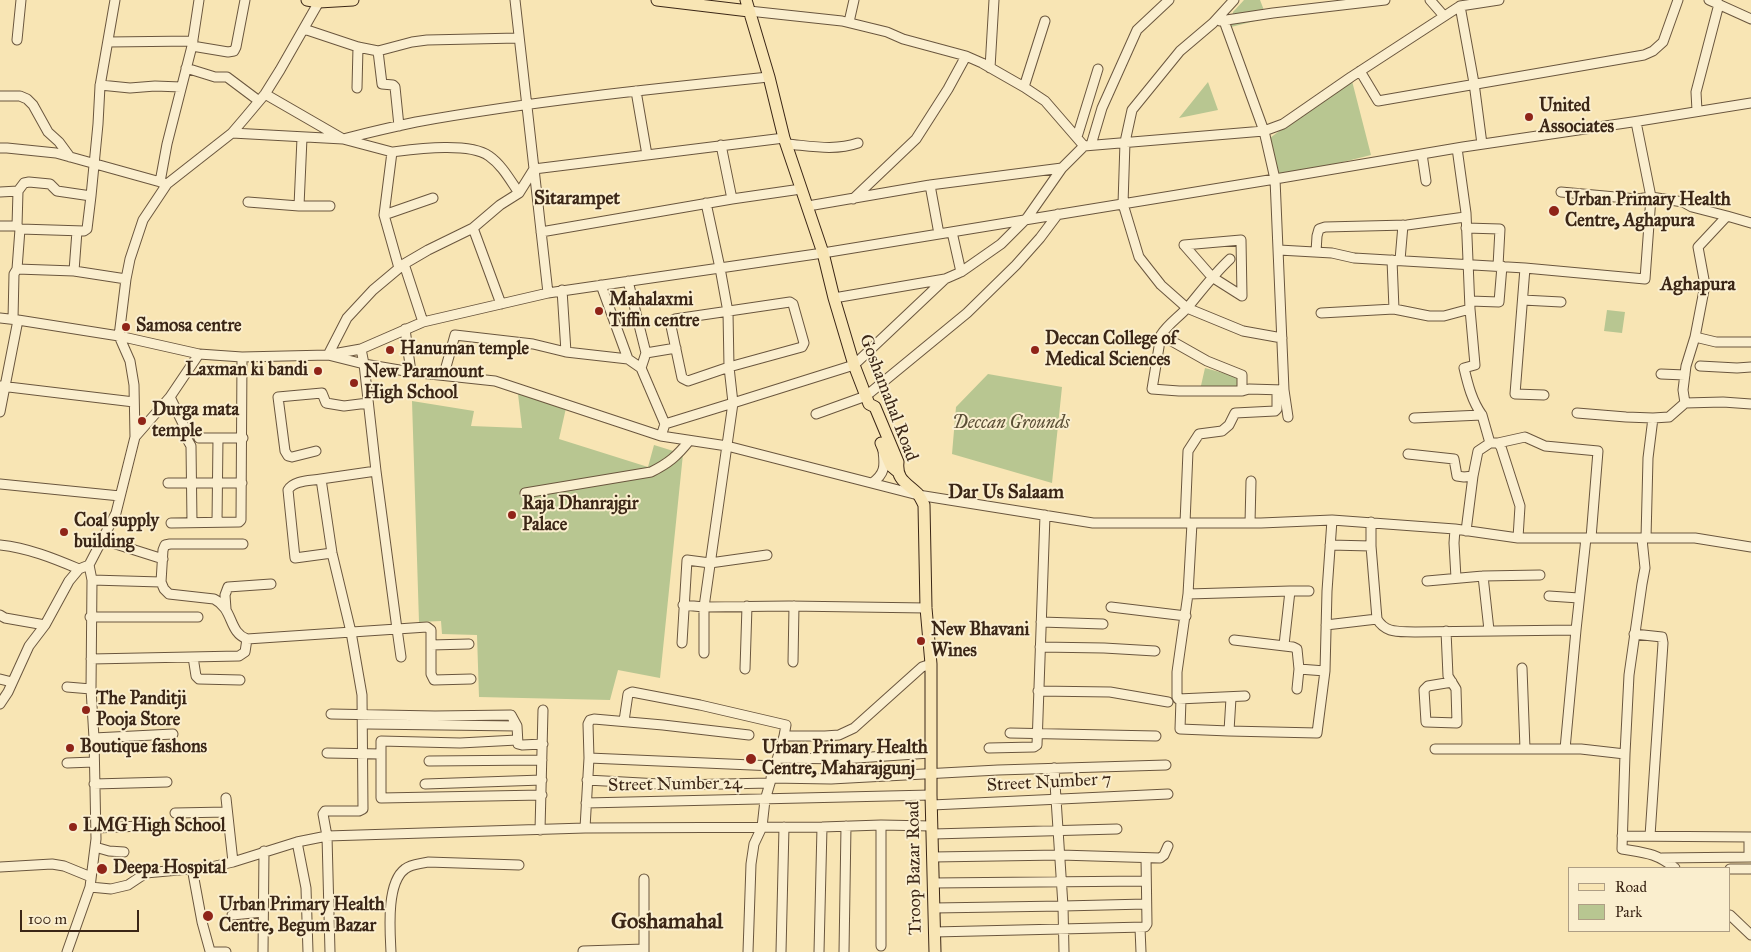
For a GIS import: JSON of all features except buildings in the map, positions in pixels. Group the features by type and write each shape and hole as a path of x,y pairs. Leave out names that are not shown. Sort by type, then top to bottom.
{"main road":[{"path":"315,1 353,0"},
{"path":"657,0 747,6"},
{"name":"Goshamahal Road","path":"747,6 786,141 823,253 854,365 868,400 875,407 898,462 897,471 902,480 918,495 924,505 926,608 931,664 930,753"},
{"path":"868,400 868,410 891,466 897,471"},
{"name":"Troop Bazar Road","path":"930,753 935,952"}],"street":[{"path":"17,40 21,0"},
{"path":"0,226 77,231 84,231 87,228 95,164 100,85 115,0"},
{"path":"0,704 29,646 45,625 68,581 79,569 89,565 116,513 135,438 134,385 130,361 119,336 126,279 130,259 143,220 163,183 167,144 192,44 199,0"},
{"path":"108,42 192,44 228,52 234,51 245,0"},
{"path":"515,0 548,292"},
{"path":"849,22 854,0"},
{"path":"990,68 994,0"},
{"path":"834,298 945,279 961,272 1002,244 1027,218 1062,168 1088,145 1102,108 1137,30 1169,0"},
{"path":"1234,0 1213,22 1180,50 1132,110 1125,142 1123,204 1139,257 1161,285 1187,308 1243,331 1282,338"},
{"path":"1213,22 1385,0"},
{"path":"1430,0 1444,16"},
{"path":"747,6 849,22 966,56 1024,87 1045,102 1077,138 1088,145 1264,131 1283,124 1460,6 1481,1 1499,0"},
{"path":"1360,71 1378,101 1474,83 1644,56 1663,42 1678,0"},
{"path":"1709,0 1751,20"},
{"path":"163,183 232,133 262,97 304,28 315,1"},
{"path":"1697,111 1696,92 1719,4"},
{"path":"1460,6 1474,83 1482,144"},
{"path":"1024,87 1045,21"},
{"path":"1224,21 1264,131 1275,179 1282,338 1281,390 1275,411 1235,413 1230,425 1222,431 1199,434 1188,451 1188,594 1177,672 1176,697 1181,699 1246,696"},
{"path":"304,28 358,48 378,51 426,40 518,38"},
{"path":"357,88 358,48"},
{"path":"378,51 380,82 384,85 393,85 395,87 399,126"},
{"path":"853,199 916,139 948,89 966,56"},
{"path":"186,68 215,76 228,77 342,139 392,152 423,148 472,150 488,155 500,166 519,192"},
{"path":"1077,138 1098,69"},
{"path":"232,133 342,139 399,126 526,106 636,91 769,77"},
{"path":"100,85 130,88 155,86 181,87"},
{"path":"636,91 647,155"},
{"path":"0,96 20,96 27,99 33,105 48,132 59,142 70,157"},
{"path":"0,318 119,336 199,354 242,357 328,355 361,349 423,322 548,292 823,253 1457,148 1751,103"},
{"path":"1279,250 1316,252 1354,258 1500,266 1645,279 1651,198 1636,122"},
{"path":"299,206 302,138"},
{"path":"328,355 347,318 373,290 401,266 428,250 473,228 519,192 534,169 721,145 786,141 846,147 858,143"},
{"path":"721,145 732,199"},
{"path":"0,148 36,150 70,157 163,183"},
{"path":"1457,148 1466,228 1475,365 1464,368 1471,394 1494,443 1501,447 1520,506 1518,538"},
{"path":"392,152 384,215 423,322"},
{"path":"1422,154 1426,181"},
{"path":"808,206 930,185 1062,168"},
{"path":"0,412 2,386 15,320 14,274 17,269 18,191 24,183 29,182 50,184 57,191 91,196"},
{"path":"930,185 939,234"},
{"path":"541,232 706,203 801,189"},
{"path":"0,192 18,191"},
{"path":"1561,192 1636,200 1651,198 1684,202 1692,208 1751,222"},
{"path":"384,215 432,198"},
{"path":"248,202 299,206 330,206"},
{"path":"704,653 704,607 733,403 729,367 728,312 706,203"},
{"path":"816,414 868,400 998,284 1040,238 1058,214"},
{"path":"1685,403 1683,390 1685,375 1706,285 1698,246 1727,216"},
{"path":"1316,252 1319,229 1325,227 1403,225 1465,217"},
{"path":"1394,309 1396,260 1403,225"},
{"path":"473,228 501,304"},
{"path":"1321,313 1394,309 1429,316 1444,316 1470,305 1499,302 1500,229 1466,228"},
{"path":"74,271 77,231"},
{"path":"952,232 961,272"},
{"path":"1241,240 1242,296 1212,276 1184,245 1241,240"},
{"path":"1230,259 1212,276 1187,308 1165,328 1161,335 1152,389 1179,391 1281,390"},
{"path":"1525,268 1515,394 1544,395"},
{"path":"17,269 74,271 126,279"},
{"path":"665,424 854,365 945,279"},
{"path":"628,281 646,353 641,368"},
{"path":"601,285 628,360"},
{"path":"562,290 566,352"},
{"path":"1523,300 1561,302"},
{"path":"790,302 793,304 804,343 799,349 729,367 685,381 682,378 671,326 672,322 675,319 728,312 790,302"},
{"path":"406,329 411,372"},
{"path":"444,374 455,335 533,344 566,352 628,360 641,368 665,424 661,436"},
{"path":"1161,335 1207,361 1242,375 1242,391"},
{"path":"1695,337 1716,342 1751,342"},
{"path":"646,353 676,348"},
{"path":"361,349 401,657"},
{"path":"135,438 170,397 199,354"},
{"path":"328,355 364,364 411,372 444,374 495,381 661,436 727,446 918,495 1093,523 1250,523 1332,520 1455,529 1518,538 1695,538 1751,547"},
{"path":"171,523 241,520 242,357"},
{"path":"1700,366 1751,367"},
{"path":"1661,374 1685,375"},
{"path":"2,386 134,402"},
{"path":"1281,390 1288,418"},
{"path":"316,451 292,457 288,456 285,451 278,397 322,392 326,403 344,406 368,403"},
{"path":"170,397 187,432 187,439 191,446 192,522"},
{"path":"1577,413 1654,418 1669,417 1685,403 1723,402 1751,404"},
{"path":"1414,418 1482,415"},
{"path":"1654,418 1648,458 1644,538 1646,568 1628,674 1622,849 1651,854 1662,858 1674,867"},
{"path":"187,432 197,433 199,438 243,438"},
{"path":"1466,531 1478,452 1494,443 1525,437 1545,446 1598,450 1589,538 1579,598 1565,749"},
{"path":"218,438 218,522"},
{"path":"524,493 651,472 667,464 677,456 689,441"},
{"path":"872,483 881,478 883,473 884,458 882,444"},
{"path":"1408,454 1454,459 1456,476 1473,476"},
{"path":"332,553 295,558 288,490 295,483 376,471"},
{"path":"321,479 332,553 351,632 362,695 363,714 363,809 359,811 323,812 322,814 327,836 330,952"},
{"path":"1250,523 1251,481"},
{"path":"168,483 242,483"},
{"path":"0,484 120,496"},
{"path":"989,748 1036,746 1045,515"},
{"path":"1181,699 1180,729 1317,734 1325,671 1332,520"},
{"path":"1372,522 1371,546 1376,620 1382,628 1391,631 1415,632 1576,630"},
{"path":"1455,529 1456,578"},
{"path":"103,540 163,559"},
{"path":"243,544 165,545 161,582 164,589 168,594 214,599 220,602 226,609 238,634 247,639 427,627 431,630 431,674 434,680 471,679"},
{"path":"0,545 41,553 79,569"},
{"path":"1330,545 1371,546"},
{"path":"682,643 687,560 710,563 767,555"},
{"path":"67,952 90,888 95,846 90,617 92,580 89,565"},
{"path":"1428,581 1483,576 1540,575"},
{"path":"1483,576 1489,630"},
{"path":"92,580 161,582"},
{"path":"226,609 225,595 228,587 271,584"},
{"path":"1284,645 1290,591"},
{"path":"1188,594 1308,591"},
{"path":"1549,596 1579,598"},
{"path":"683,605 704,607 926,608"},
{"path":"745,668 747,606"},
{"path":"793,662 794,606"},
{"path":"1111,607 1186,616"},
{"path":"0,615 5,618 45,625"},
{"path":"90,617 198,616"},
{"path":"1326,625 1376,620"},
{"path":"1041,622 1104,624"},
{"path":"1446,631 1448,676 1452,682 1456,694 1457,723 1426,722 1424,690 1428,686 1452,682"},
{"path":"1634,634 1662,637 1650,836"},
{"path":"91,658 242,655 245,652 247,639"},
{"path":"1234,640 1284,645 1297,649 1299,669 1297,689"},
{"path":"431,644 469,644"},
{"path":"1040,647 1155,651"},
{"path":"193,656 196,676 199,679 240,680"},
{"path":"784,736 839,735 854,728 922,667 931,664"},
{"path":"1522,668 1525,749"},
{"path":"1299,669 1325,671"},
{"path":"0,679 12,682"},
{"path":"68,687 91,689"},
{"path":"1038,691 1110,692 1168,702"},
{"path":"624,721 628,694 632,692 700,705 786,725 765,800 762,826 754,844 751,864 748,952"},
{"path":"1230,698 1230,731"},
{"path":"540,830 543,710"},
{"path":"331,714 511,715 517,726 518,744 543,744"},
{"path":"585,828 589,758 588,724 590,720 624,721 749,735"},
{"path":"368,724 517,726"},
{"path":"1010,733 1156,736"},
{"path":"94,738 173,734"},
{"path":"517,740 460,743 381,741 381,798 542,794"},
{"path":"1435,750 1565,749 1625,754"},
{"path":"327,753 381,754"},
{"path":"589,758 777,762 930,753"},
{"path":"429,761 542,760"},
{"path":"67,763 94,762"},
{"path":"587,780 678,784 1166,765"},
{"path":"1054,768 1064,952"},
{"path":"425,784 542,780"},
{"path":"94,784 167,782"},
{"name":"Street Number 7","path":"765,800 931,800 1168,794"},
{"path":"226,798 233,862"},
{"name":"Street Number 24","path":"586,803 765,800"},
{"path":"175,813 228,812"},
{"path":"90,888 111,889 128,885 146,873 211,867 233,862 264,851 327,836 585,828 762,826 822,827 881,825 932,830 1117,829"},
{"path":"881,825 881,946"},
{"path":"96,828 141,826"},
{"path":"844,952 846,826"},
{"path":"781,952 784,827"},
{"path":"819,952 822,827"},
{"path":"1622,836 1750,837 1750,857 1662,858"},
{"path":"298,842 306,888 308,952"},
{"path":"95,846 124,852"},
{"path":"933,857 1060,855 1160,858 1168,846"},
{"path":"264,851 264,952"},
{"path":"934,932 1140,928 1147,926 1146,858"},
{"path":"391,952 390,919 395,881 404,869 414,864 428,862 519,865"},
{"path":"0,867 52,864 64,866 91,878"},
{"path":"192,868 202,922 210,952 226,952"},
{"path":"1731,869 1751,869"},
{"path":"583,951 644,951 644,879"},
{"path":"934,883 1146,881"},
{"path":"934,908 1146,904"},
{"path":"232,915 263,912"},
{"path":"1731,916 1751,935"},
{"path":"1140,928 1142,952"}],"green space":[{"path":"1244,0 1260,0 1267,18 1231,27 1233,12"},
{"path":"1351,77 1371,155 1275,179 1270,138"},
{"path":"1208,82 1218,110 1179,118"},
{"path":"1607,310 1625,312 1622,333 1604,331"},
{"path":"1205,368 1238,377 1239,391 1200,390"},
{"name":"Deccan Grounds","path":"988,374 1062,387 1052,483 952,454 956,407"},
{"path":"518,394 566,408 559,439 648,467 654,445 683,454 660,678 618,670 610,700 479,697 477,635 442,634 441,621 419,622 412,401 474,411 471,426 522,428"}],"place":[{"name":"United Associates","path":"1529,117"},
{"name":"Urban Primary Health Centre, Aghapura","path":"1554,211"},
{"name":"Mahalaxmi Tiffin centre","path":"599,311"},
{"name":"Samosa centre","path":"126,327"},
{"name":"Hanuman temple","path":"390,350"},
{"name":"Deccan College of Medical Sciences","path":"1035,350"},
{"name":"Laxman ki bandi","path":"318,371"},
{"name":"New Paramount High School","path":"354,383"},
{"name":"Durga mata temple","path":"142,421"},
{"name":"Raja Dhanrajgir Palace","path":"512,515"},
{"name":"Coal supply building","path":"64,532"},
{"name":"New Bhavani Wines","path":"921,641"},
{"name":"The Panditji Pooja Store","path":"86,710"},
{"name":"Boutique fashons","path":"70,748"},
{"name":"Urban Primary Health Centre, Maharajgunj","path":"751,759"},
{"name":"LMG High School","path":"73,827"},
{"name":"Deepa Hospital","path":"102,869"},
{"name":"Urban Primary Health Centre, Begum Bazar","path":"208,916"}],"district":[{"name":"Sitarampet","path":"577,199"},
{"name":"Aghapura","path":"1698,285"},
{"name":"Dar Us Salaam","path":"1006,493"},
{"name":"Goshamahal","path":"667,923"}]}
